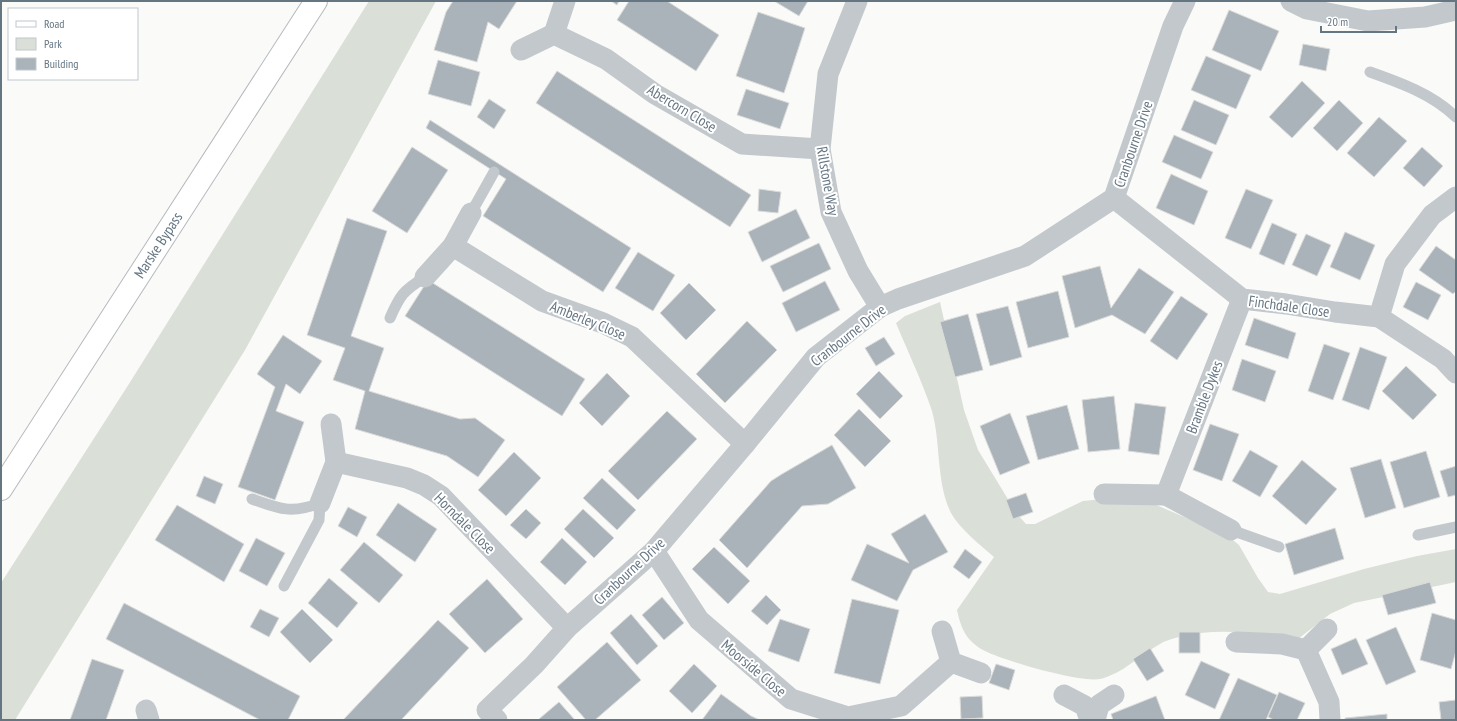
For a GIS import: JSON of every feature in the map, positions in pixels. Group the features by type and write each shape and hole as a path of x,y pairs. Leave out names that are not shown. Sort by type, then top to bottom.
{"main road":[{"name":"Marske Bypass","path":"1,489 316,1"}],"street":[{"path":"521,50 554,34 565,1"},
{"name":"Rillstone Way","path":"857,1 828,74 820,149 831,212 858,271 880,307"},
{"name":"Cranbourne Drive","path":"486,717 567,628 654,550 745,444 816,357 880,307 898,299 1024,256 1114,198 1173,26 1185,1"},
{"path":"1291,1 1307,9 1368,21 1425,17 1456,10"},
{"name":"Abercorn Close","path":"554,34 606,59 655,94 742,144 820,149"},
{"path":"1379,317 1395,264 1432,215 1456,197"},
{"name":"Finchdale Close","path":"1114,198 1242,299 1379,317 1443,359 1456,373"},
{"path":"425,277 453,246 471,213"},
{"name":"Amberley Close","path":"453,246 542,301 603,324 632,337 745,444"},
{"name":"Bramble Dykes","path":"1166,495 1242,299"},
{"path":"320,503 336,462 331,424"},
{"name":"Horndale Close","path":"336,462 407,478 424,485 441,496 567,628"},
{"path":"1104,494 1166,495 1231,530"},
{"name":"Moorside Close","path":"654,550 698,620 791,699 848,717 901,706 951,662"},
{"path":"1306,650 1327,629"},
{"path":"942,631 951,662 981,673"},
{"path":"1236,642 1282,644 1306,650"},
{"path":"1306,650 1329,702 1330,720"},
{"path":"1064,695 1085,706 1090,720"},
{"path":"1095,720 1099,705 1114,695"}],"lane":[{"path":"1370,72 1402,84 1433,99 1456,117"},
{"path":"471,213 494,172"},
{"path":"390,318 398,300 408,288 425,277"},
{"path":"252,499 278,509 306,508 320,503 319,520 284,586"},
{"path":"1418,535 1456,527"},
{"path":"1231,530 1279,546"}],"green space":[{"path":"369,1 436,1 245,350 15,720 1,720 1,583 127,387"},
{"path":"940,302 964,410 978,450 1017,514 1026,524 1035,524 1083,501 1103,499 1154,504 1228,536 1239,545 1268,592 1280,594 1364,569 1417,556 1456,549 1456,582 1354,603 1330,614 1298,639 1240,632 1197,633 1174,638 1153,648 1116,673 1100,679 1076,678 1060,675 1009,660 983,650 972,642 965,634 957,610 994,557 965,531 951,513 943,489 937,436 932,411 896,323 905,316"}],"building":[{"path":"453,1 517,1 499,29 488,22 477,62 434,50 446,12"},
{"path":"611,1 619,1 617,5"},
{"path":"629,1 667,1 719,35 696,71 617,20"},
{"path":"774,1 808,1 799,16"},
{"path":"1229,10 1279,31 1261,71 1212,50"},
{"path":"758,12 805,28 784,93 736,76"},
{"path":"1303,44 1330,49 1326,71 1299,65"},
{"path":"1206,56 1251,75 1236,109 1191,90"},
{"path":"438,60 480,72 471,106 428,94"},
{"path":"557,71 751,195 730,227 536,103"},
{"path":"1302,81 1325,103 1292,138 1269,117"},
{"path":"746,89 789,103 780,129 737,115"},
{"path":"489,99 506,110 494,129 477,117"},
{"path":"1194,100 1229,115 1216,145 1181,130"},
{"path":"1339,100 1363,123 1337,151 1313,128"},
{"path":"1379,117 1407,141 1374,177 1347,153"},
{"path":"430,120 631,248 603,292 483,216 506,179 426,128"},
{"path":"1174,135 1213,152 1201,179 1162,162"},
{"path":"412,147 448,170 407,233 372,211"},
{"path":"1422,147 1443,166 1424,187 1403,168"},
{"path":"1171,174 1208,191 1194,225 1156,208"},
{"path":"759,189 781,192 778,213 758,211"},
{"path":"1246,189 1273,200 1251,249 1225,238"},
{"path":"796,209 810,238 762,262 748,232"},
{"path":"347,218 387,231 351,336 384,348 369,391 460,419 475,418 505,440 478,477 447,456 355,429 365,391 333,380 345,348 307,335"},
{"path":"1272,223 1297,234 1284,265 1259,254"},
{"path":"1345,232 1375,245 1360,280 1330,267"},
{"path":"1306,234 1331,245 1317,276 1292,265"},
{"path":"819,243 831,269 783,292 770,266"},
{"path":"1436,246 1456,260 1456,291 1453,294 1419,270"},
{"path":"638,252 675,275 653,311 615,288"},
{"path":"1100,266 1111,308 1139,268 1174,292 1145,334 1112,315 1075,328 1062,276"},
{"path":"428,280 585,379 562,416 405,316"},
{"path":"825,281 840,310 796,332 782,303"},
{"path":"1416,282 1441,295 1428,320 1403,307"},
{"path":"689,283 716,310 686,340 660,313"},
{"path":"1058,291 1069,337 1028,348 1016,302"},
{"path":"1181,296 1208,314 1177,360 1150,341"},
{"path":"1008,306 1022,357 990,366 976,314"},
{"path":"968,314 983,370 955,377 940,322"},
{"path":"1254,318 1296,333 1288,359 1245,345"},
{"path":"747,321 777,350 725,403 696,374"},
{"path":"283,335 322,361 300,394 286,384 276,411 304,422 275,500 238,487 275,387 257,374"},
{"path":"884,337 895,354 876,366 865,348"},
{"path":"1324,344 1350,353 1333,400 1308,391"},
{"path":"1360,347 1387,357 1369,410 1342,400"},
{"path":"1242,359 1276,371 1265,402 1232,390"},
{"path":"1406,366 1437,395 1413,420 1382,391"},
{"path":"879,371 903,396 880,419 856,394"},
{"path":"607,373 630,396 602,426 579,403"},
{"path":"1114,396 1120,449 1088,452 1082,400"},
{"path":"1135,403 1166,407 1159,455 1128,451"},
{"path":"1067,405 1079,449 1038,460 1026,416"},
{"path":"859,409 891,441 865,467 834,435"},
{"path":"667,411 697,439 638,500 608,471"},
{"path":"1010,413 1030,463 1000,475 980,426"},
{"path":"1210,424 1239,434 1222,481 1193,470"},
{"path":"832,445 856,488 828,504 802,506 747,568 719,540 771,481"},
{"path":"1250,450 1278,466 1260,497 1232,481"},
{"path":"1426,451 1440,497 1404,508 1390,462"},
{"path":"514,452 541,478 506,516 478,490"},
{"path":"1381,459 1396,508 1365,518 1350,468"},
{"path":"1302,460 1337,489 1306,525 1272,496"},
{"path":"1456,466 1456,495 1448,497 1440,471"},
{"path":"204,476 223,484 215,504 196,496"},
{"path":"602,478 636,510 617,530 583,498"},
{"path":"1026,493 1033,512 1013,519 1006,500"},
{"path":"398,503 437,529 415,562 376,535"},
{"path":"177,505 244,544 224,582 155,540"},
{"path":"348,507 367,517 357,537 338,526"},
{"path":"526,509 541,523 526,539 510,525"},
{"path":"583,509 614,538 594,558 564,529"},
{"path":"925,514 948,552 913,570 897,601 851,580 867,544 909,563 891,534"},
{"path":"1335,528 1344,559 1294,575 1285,544"},
{"path":"256,538 285,553 267,586 239,571"},
{"path":"562,538 587,562 565,585 540,562"},
{"path":"364,542 403,575 379,603 340,570"},
{"path":"714,547 750,581 728,604 692,569"},
{"path":"965,549 982,562 969,579 953,567"},
{"path":"329,578 358,603 337,628 308,603"},
{"path":"487,579 523,619 485,653 449,614"},
{"path":"1430,582 1436,603 1388,615 1382,595"},
{"path":"766,595 781,610 767,625 751,611"},
{"path":"662,597 684,623 664,640 642,615"},
{"path":"852,599 899,610 880,684 834,673"},
{"path":"124,603 300,696 288,720 260,720 106,639"},
{"path":"260,609 279,618 269,637 250,627"},
{"path":"302,609 333,640 310,663 280,632"},
{"path":"1432,613 1456,620 1456,651 1451,669 1420,660"},
{"path":"631,614 658,646 637,665 610,633"},
{"path":"780,619 810,629 799,662 768,651"},
{"path":"438,620 469,648 401,720 343,720"},
{"path":"1396,627 1416,672 1386,685 1366,640"},
{"path":"1179,632 1200,632 1200,653 1179,653"},
{"path":"1356,638 1368,664 1342,675 1331,649"},
{"path":"607,642 641,680 595,720 586,720 557,687"},
{"path":"1150,648 1164,671 1147,681 1133,659"},
{"path":"92,659 124,670 106,720 70,720"},
{"path":"1201,661 1230,674 1215,709 1185,695"},
{"path":"694,664 717,686 692,713 669,691"},
{"path":"996,664 1015,670 1009,690 989,683"},
{"path":"1238,678 1277,695 1266,720 1219,720"},
{"path":"1279,692 1305,703 1297,720 1274,720 1268,717"},
{"path":"721,694 751,716 760,720 702,720"},
{"path":"982,696 983,718 961,719 960,697"},
{"path":"1156,696 1165,720 1113,720 1111,714"},
{"path":"1456,700 1456,720 1441,720 1439,702"},
{"path":"559,702 575,720 539,720 539,719"},
{"path":"1387,714 1387,720 1345,720 1345,718"}]}
